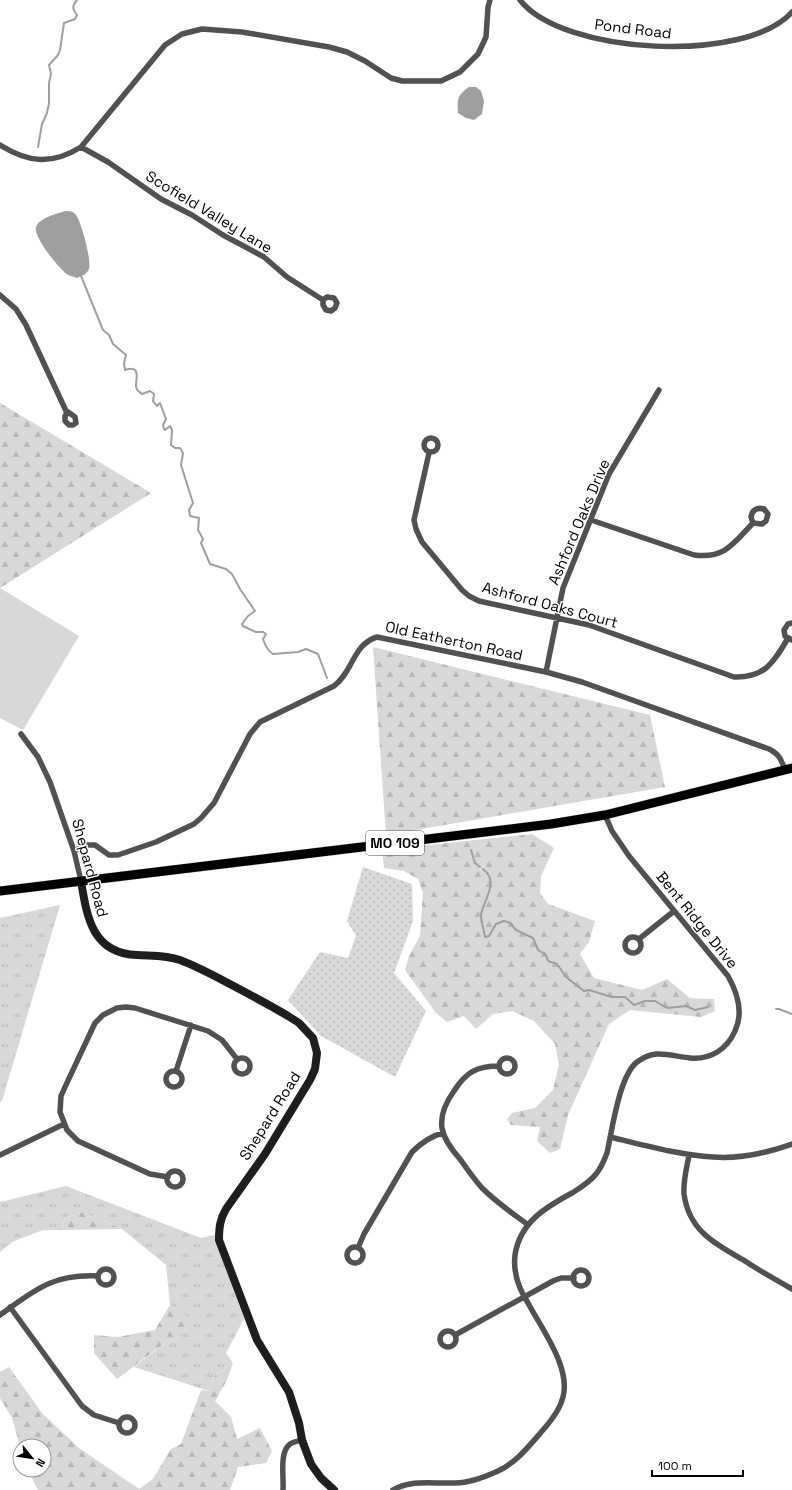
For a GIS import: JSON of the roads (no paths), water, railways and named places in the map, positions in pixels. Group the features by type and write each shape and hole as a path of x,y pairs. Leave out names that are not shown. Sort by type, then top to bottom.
{"main road":[{"name":"MO 109","path":"0,891 510,830 605,815 789,769"}],"street":[{"path":"0,145 26,158 49,160 68,154 80,147 165,45 182,34 202,29 242,32 329,47 347,52 365,61 391,78 402,81 441,81 460,72 478,54 486,37 488,7 490,0"},
{"name":"Pond Road","path":"520,0 530,10 546,20 573,32 622,42 665,46 693,46 725,42 777,26 792,12"},
{"name":"Scofield Valley Lane","path":"80,147 108,162 161,199 192,215 223,236 264,257 287,277 323,300"},
{"path":"0,295 16,309 26,325 67,413"},
{"name":"Ashford Oaks Drive","path":"546,672 563,588 609,474 659,390"},
{"name":"Ashford Oaks Court","path":"429,452 414,520 416,529 422,542 462,590 479,601 557,617 595,627 734,677 750,677 764,670 775,660 790,639 785,636 784,630 788,624 792,623"},
{"path":"591,520 694,555 704,556 719,554 732,546 753,523"},
{"name":"Old Eatherton Road","path":"74,851 86,845 95,845 109,855 118,855 156,842 194,824 214,803 250,734 260,722 334,686 346,675 356,652 370,639 382,637 546,672 582,682 769,749 777,753 789,769"},
{"name":"Shepard Road","path":"21,734 35,752 54,794 74,851 85,907 90,924 95,933 109,947 118,952 137,955 162,956 178,959 192,965 288,1016 308,1032 315,1043 318,1059 310,1080 265,1154 226,1209 221,1218 219,1240 255,1334 267,1358 280,1375 289,1392 299,1423 302,1440 311,1464 321,1478 334,1490"},
{"name":"Bent Ridge Drive","path":"393,1490 404,1485 418,1483 455,1483 469,1481 498,1471 512,1463 524,1453 551,1420 559,1406 564,1390 564,1378 560,1363 524,1297 517,1279 515,1254 519,1240 527,1224 536,1215 587,1183 595,1175 604,1161 626,1076 637,1063 646,1057 666,1053 690,1058 712,1056 721,1051 728,1044 738,1024 738,1000 734,987 728,976 620,844 605,815"},
{"path":"639,939 674,911"},
{"path":"168,1177 150,1174 84,1144 72,1136 64,1124 60,1112 61,1096 92,1028 103,1015 117,1008 130,1007 203,1029 216,1036 228,1047 237,1059"},
{"path":"176,1071 190,1025"},
{"path":"499,1066 486,1066 477,1069 468,1074 460,1082 444,1108 442,1116 443,1133 448,1144 481,1187 502,1206 527,1224"},
{"path":"0,1155 64,1124"},
{"path":"358,1248 364,1234 412,1152 420,1144 436,1135 443,1133"},
{"path":"610,1137 689,1155 714,1157 754,1154 774,1150 792,1144"},
{"path":"689,1155 684,1180 684,1193 688,1210 695,1224 706,1237 719,1246 792,1289"},
{"path":"0,1315 37,1288 54,1281 71,1277 98,1276"},
{"path":"455,1335 553,1281 561,1278 574,1278"},
{"path":"10,1307 82,1406 94,1415 119,1423"},
{"path":"283,1490 283,1455 285,1449 291,1444 302,1440"}],"waterway":[{"path":"38,147 42,124 47,113 49,103 49,83 51,74 49,65 58,55 60,50 64,23 75,19 77,15 73,7 77,0"},
{"path":"81,276 103,330 109,335 113,344 126,355 124,363 125,370 136,370 136,386 138,390 142,394 150,391 154,394 153,401 157,406 160,403 166,419 163,425 164,429 165,430 170,426 172,430 171,445 175,448 180,448 183,453 181,465 193,503 189,510 190,516 199,518 198,530 203,539 201,543 210,564 226,569 232,574 255,611 248,616 242,624 243,626 256,632 263,632 266,634 263,639 267,648 273,654 298,652 306,649 318,654 327,678"},
{"path":"471,850 475,863 480,867"},
{"path":"483,869 488,874 491,885 481,915 485,937 489,936 496,924 504,921 510,923 516,930 533,938 538,950 546,955 548,961 557,964 566,977 584,991 589,990 612,997 625,997 634,1005 645,1001 655,1001 667,1008 686,1006 695,1010 708,1007"},
{"path":"776,1009 792,1014"}]}
